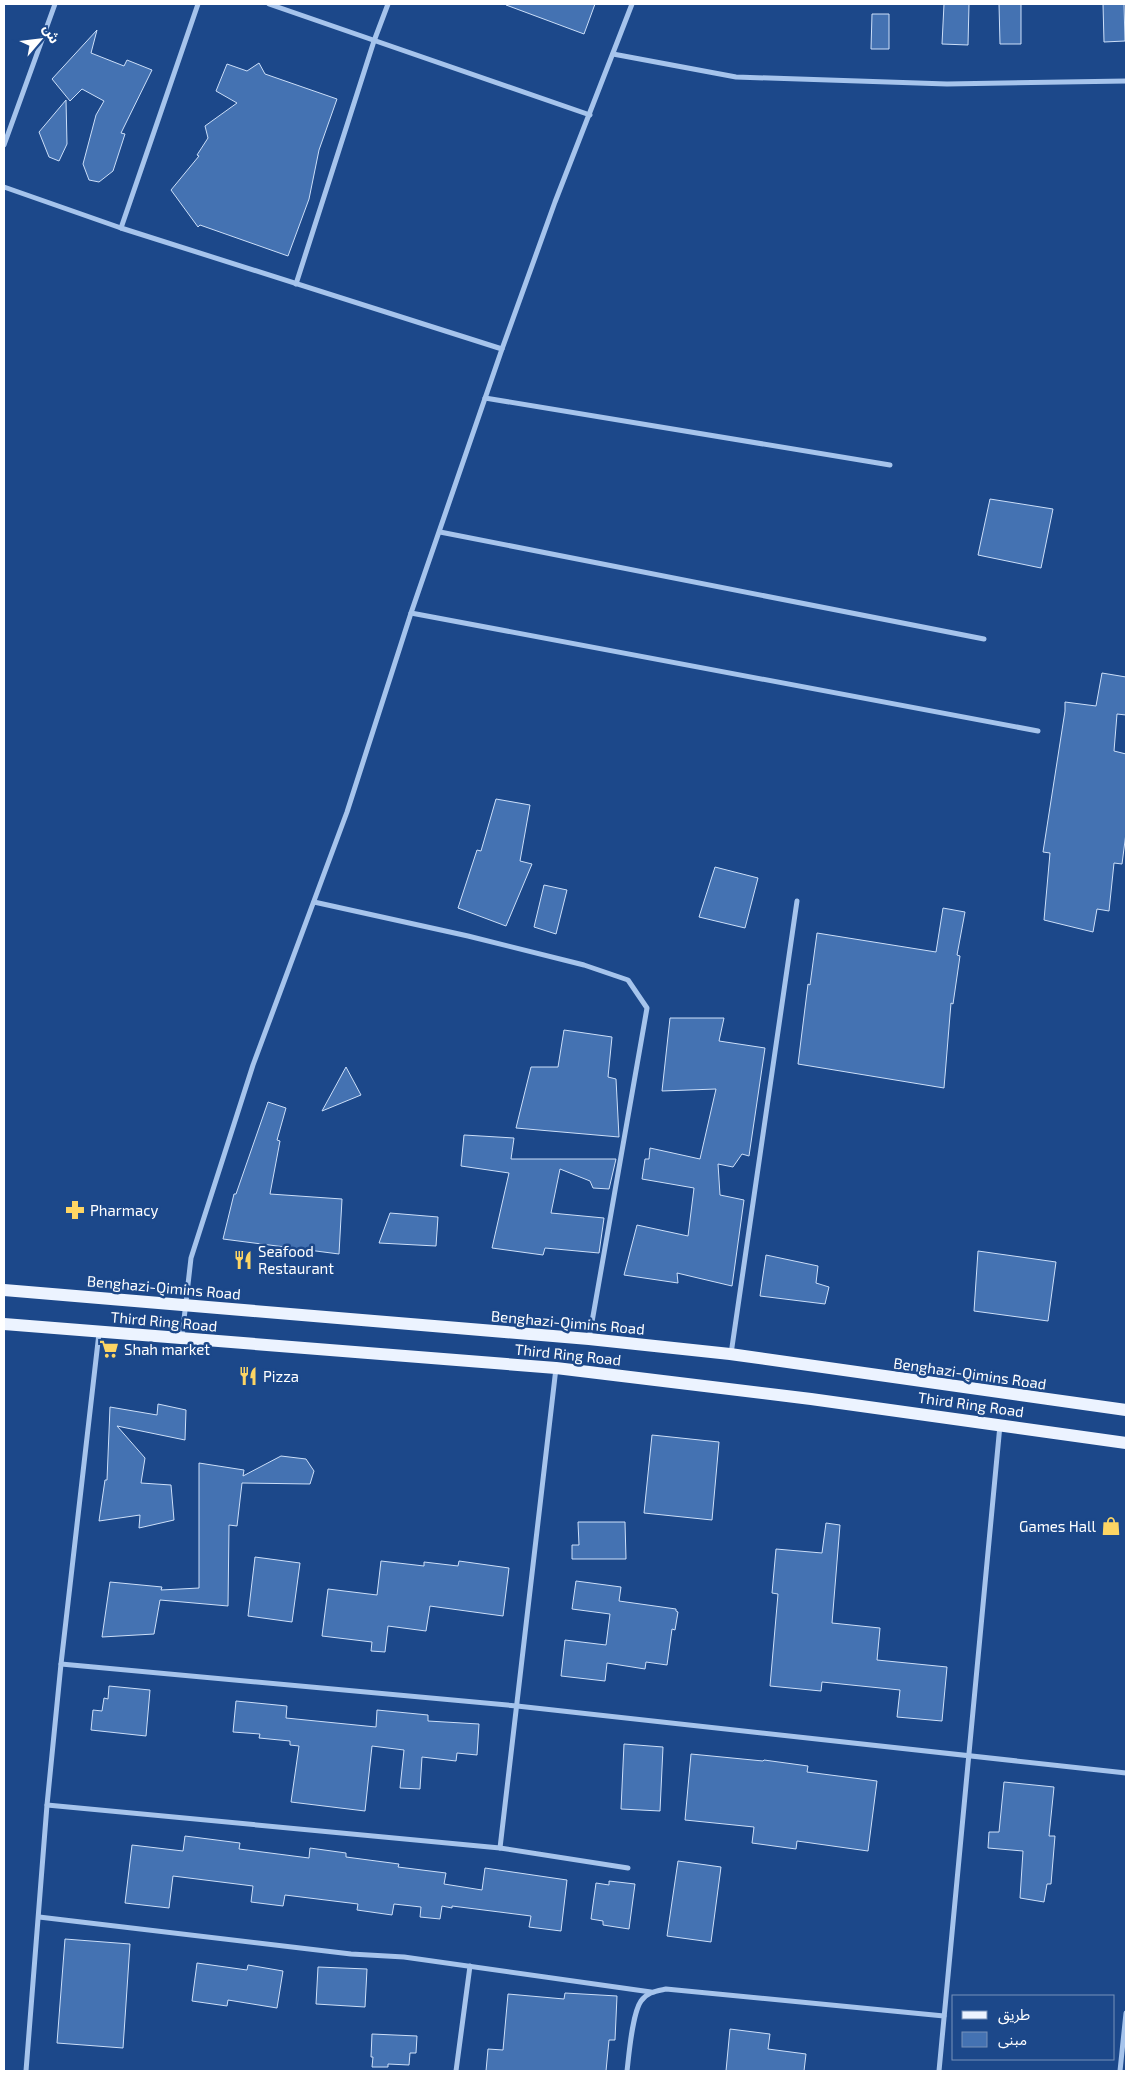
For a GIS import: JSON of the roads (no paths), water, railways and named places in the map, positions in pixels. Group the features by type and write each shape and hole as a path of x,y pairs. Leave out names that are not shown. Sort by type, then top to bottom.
{"main road":[{"name":"Benghazi-Qimins Road","path":"4,1290 588,1339 730,1354 1126,1410"},
{"name":"Third Ring Road","path":"4,1324 556,1368 802,1397 1126,1443"}],"street":[{"path":"4,145 55,4"},
{"path":"121,228 198,4"},
{"path":"269,4 590,115"},
{"path":"296,284 374,41 388,4"},
{"path":"182,1338 184,1306 191,1258 253,1065 347,812 412,613 502,349 555,202 632,4"},
{"path":"613,54 736,77 947,84 1126,81"},
{"path":"4,187 121,228 502,349"},
{"path":"485,398 890,465"},
{"path":"440,532 984,639"},
{"path":"412,613 1038,731"},
{"path":"730,1354 797,901"},
{"path":"314,902 584,964 628,980 647,1008 588,1339"},
{"path":"26,2071 47,1806 61,1664 99,1332"},
{"path":"500,1848 556,1368"},
{"path":"939,2071 1000,1425"},
{"path":"61,1664 516,1706 1126,1773"},
{"path":"47,1806 500,1848 628,1868"},
{"path":"39,1917 351,1954 404,1957 651,1992 666,1989 944,2016"},
{"path":"456,2071 470,1966"},
{"path":"627,2071 635,2020 641,2001 651,1992"},
{"path":"1120,2071 1126,2013"}],"place":[{"name":"Pharmacy","path":"75,1210"},
{"name":"Seafood Restaurant","path":"243,1260"},
{"name":"Shah market","path":"109,1349"},
{"name":"Pizza","path":"248,1376"},
{"name":"Games Hall","path":"1111,1526"}]}
